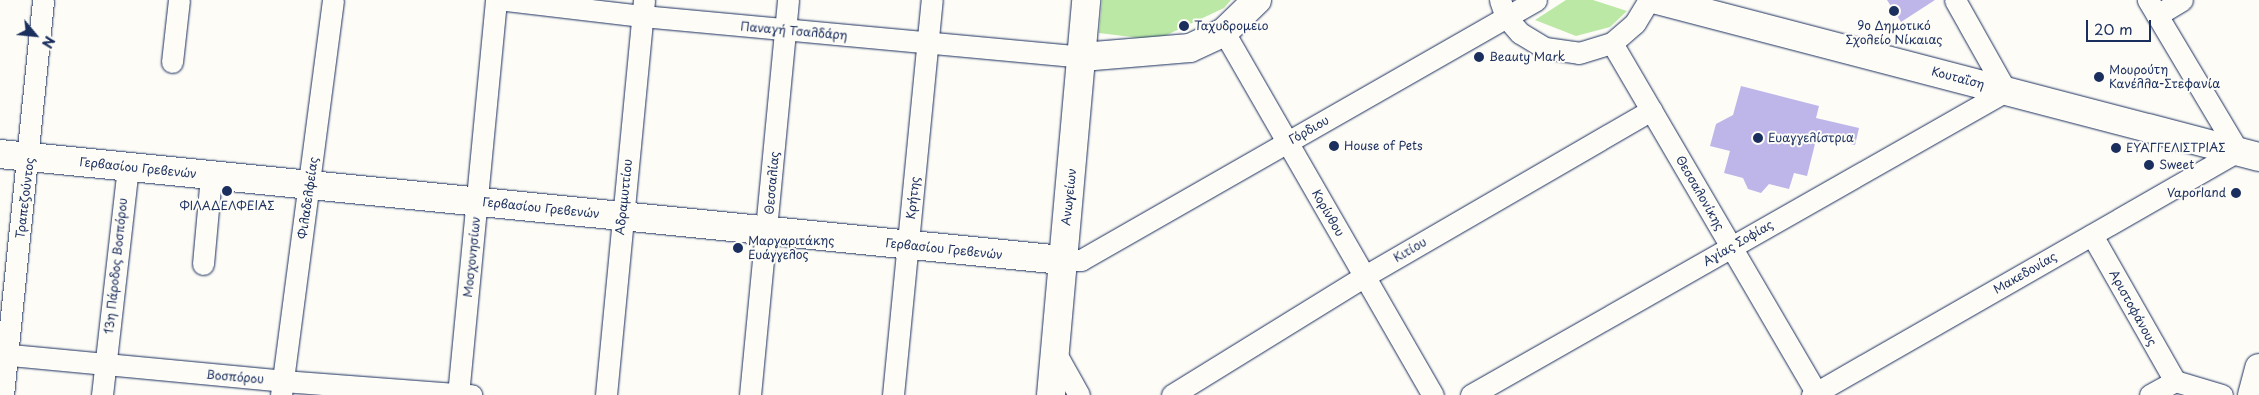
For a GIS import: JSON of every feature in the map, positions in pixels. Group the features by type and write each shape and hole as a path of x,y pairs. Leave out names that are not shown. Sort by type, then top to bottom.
{"main road":[{"name":"Ανωγείων","path":"1051,395 1055,352 1072,260 1086,0"},
{"path":"1082,57 1190,48 1224,32 1258,0"},
{"name":"Κουταΐση","path":"1657,0 2248,154"},
{"name":"Γερβασίου Γρεβενών","path":"0,154 1072,260"},
{"path":"2252,395 2259,368"}],"street":[{"name":"Τραπεζούντος","path":"3,395 3,354 30,158 43,0"},
{"path":"172,62 179,0"},
{"name":"Φιλαδελφείας","path":"282,388 333,0"},
{"name":"Μοσχονησίων","path":"462,395 496,0"},
{"name":"Παναγή Τσαλδάρη","path":"506,0 643,8 785,30 1082,57"},
{"name":"Θεσσαλίας","path":"750,395 768,231 788,0"},
{"name":"Κρήτης","path":"893,395 932,0"},
{"name":"Γόρδιου","path":"1072,260 1287,142 1503,9 1536,0"},
{"path":"1503,9 1520,33 1546,48 1579,53 1612,42 1635,24 1649,0"},
{"path":"1955,0 2006,91"},
{"path":"2182,0 2153,8 2248,154"},
{"name":"Αδραμυττίου","path":"606,395 643,8"},
{"name":"Κορίνθου","path":"1224,32 1433,395"},
{"name":"Θεσσαλονίκης","path":"1612,42 1816,394"},
{"name":"Αγίας Σοφίας","path":"1471,395 2006,91"},
{"name":"Κιτίου","path":"1172,395 1365,276 1651,110"},
{"name":"Μακεδονίας","path":"1816,394 2092,235 2248,154"},
{"name":"13η Πάροδος Βοσπόρου","path":"102,395 128,167"},
{"path":"203,264 211,176"},
{"name":"Αριστοφάνους","path":"2092,235 2175,381"},
{"path":"1055,352 1080,395"},
{"name":"Βοσπόρου","path":"3,354 105,364 282,388 462,395"},
{"path":"2150,395 2175,381 2222,395"}],"green space":[{"path":"1102,0 1231,0 1224,8 1156,40 1099,33"},
{"path":"1566,0 1593,0 1627,11 1610,27 1576,36 1535,20"}],"building":[{"path":"1887,0 1935,0 1901,22"},
{"name":"Ευαγγελίστρια","path":"1741,86 1819,106 1816,118 1859,128 1855,145 1817,136 1807,176 1794,173 1789,189 1769,184 1761,193 1748,189 1743,178 1724,173 1730,151 1710,146 1716,124 1733,115"}],"place":[{"name":"9o Δημοτικό Σχολείο Νίκαιας","path":"1894,11"},
{"name":"Ταχυδρομειο","path":"1184,26"},
{"name":"Beauty Mark","path":"1479,57"},
{"name":"Μουρούτη Κανέλλα-Στεφανία","path":"2099,77"},
{"name":"Ευαγγελίστρια","path":"1758,138"},
{"name":"House of Pets","path":"1334,146"},
{"name":"ΕΥΑΓΓΕΛΙΣΤΡΙΑΣ","path":"2116,148"},
{"name":"Sweet","path":"2149,165"},
{"name":"ΦΙΛΑΔΕΛΦΕΙΑΣ","path":"227,191"},
{"name":"Vaporland","path":"2236,193"},
{"name":"Μαργαριτάκης Ευάγγελος","path":"738,248"}]}
